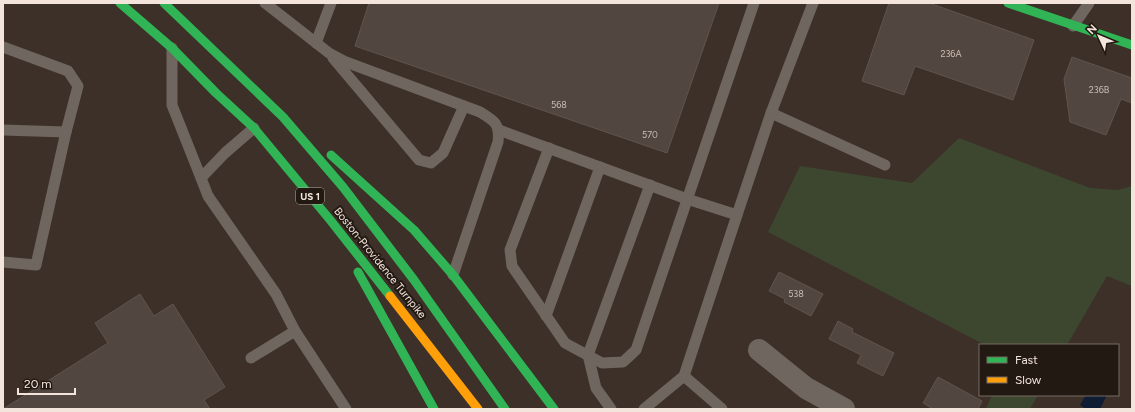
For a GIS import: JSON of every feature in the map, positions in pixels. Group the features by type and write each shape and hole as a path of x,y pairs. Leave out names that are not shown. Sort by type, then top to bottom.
{"main road":[{"name":"Boston-Providence Turnpike","path":"120,3 172,48 216,93 254,128 331,221 454,376 478,409"},
{"name":"Boston-Providence Turnpike","path":"164,3 283,117 343,187 414,280 505,409"},
{"path":"1008,3 1132,46"},
{"path":"283,117 320,145 414,230 453,276 554,409"},
{"path":"331,221 362,281 434,409"}],"street":[{"path":"759,350 806,388 844,409"}],"lane":[{"path":"265,3 328,53 420,160 431,163 443,153 464,106"},
{"path":"316,43 331,3"},
{"path":"549,148 510,250 512,266 565,343 602,363 623,362 636,350 754,3"},
{"path":"644,409 684,376 771,113 813,3"},
{"path":"1073,26 1089,3"},
{"path":"3,47 68,72 78,86 36,265 3,262"},
{"path":"172,48 172,105 208,196 276,294 295,331 346,409"},
{"path":"328,53 346,62 480,112 493,120 499,130 498,142 453,276"},
{"path":"771,113 884,165"},
{"path":"201,178 224,152 254,128"},
{"path":"3,130 66,132"},
{"path":"499,130 687,199 737,214"},
{"path":"546,316 600,167"},
{"path":"611,409 596,388 588,355 650,185"},
{"path":"251,358 295,331"},
{"path":"684,376 722,409"}],"green space":[{"path":"959,138 1090,188 1118,190 1132,186 1132,286 1107,276 1068,344 983,344 768,232 800,166 912,183"},
{"path":"992,396 1037,396 1030,409 986,409"}],"water":[{"path":"1085,396 1106,396 1100,409 1086,409 1080,405"}],"building":[{"path":"369,3 719,3 667,153 355,46"},
{"path":"889,3 929,3 1034,40 1013,100 915,66 904,95 862,81"},
{"path":"1072,57 1132,78 1132,103 1121,99 1106,135 1070,122 1064,79"},
{"path":"779,272 823,294 811,316 784,302 785,299 769,291"},
{"path":"140,294 154,316 173,304 225,387 204,400 210,409 3,409 108,343 95,323"},
{"path":"838,321 853,329 852,332 894,353 883,376 857,363 861,355 829,339"},
{"path":"938,377 982,401 978,409 933,409 923,403"}],"traffic: fast":[{"path":"120,3 172,48 216,93 254,128 331,221 390,296"},
{"path":"164,3 283,117 343,187 414,280 505,409"},
{"path":"1008,3 1132,45"},
{"path":"331,155 414,230 453,275 554,409"},
{"path":"358,272 434,409"}],"traffic: slow":[{"path":"390,296 478,409"}]}
